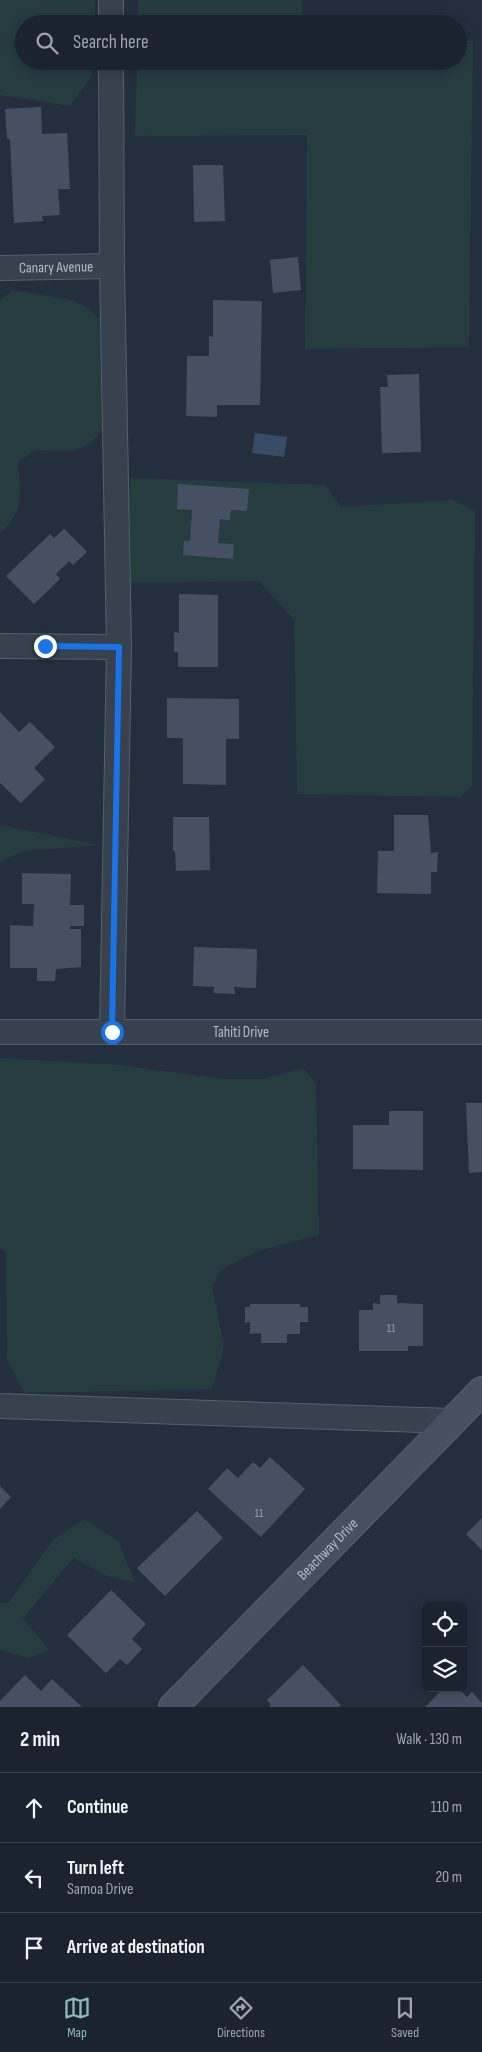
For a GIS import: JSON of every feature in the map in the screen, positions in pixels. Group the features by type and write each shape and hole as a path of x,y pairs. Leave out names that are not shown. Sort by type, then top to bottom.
{"street":[{"path":"111,0 111,15"},
{"path":"111,70 112,266 119,647 112,1032"},
{"name":"Canary Avenue","path":"0,268 112,266"},
{"path":"0,646 119,647"},
{"name":"Tahiti Drive","path":"0,1032 482,1032"},
{"name":"Beachway Drive","path":"173,1707 482,1391"},
{"path":"0,1406 452,1421"}],"green space":[{"path":"0,0 95,0 95,15 15,15 15,70 92,70 91,76 70,106 0,95"},
{"path":"138,0 302,0 303,15 138,15"},
{"path":"467,41 473,41 469,347 305,349 307,135 135,136 137,70 467,70"},
{"path":"13,290 72,300 90,309 103,323 104,428 91,443 74,451 35,450 18,462 20,501 18,509 0,534 0,300"},
{"path":"130,478 325,485 341,507 453,500 475,511 472,785 461,797 297,794 294,620 259,581 129,583","holes":["179,485 231,510 230,519 220,519 218,543 234,544 233,558 184,555 185,541 190,541 192,510 177,508"]},
{"path":"0,825 100,845 23,851 0,862"},
{"path":"0,1058 118,1065 224,1079 264,1079 303,1068 316,1083 319,1235 258,1251 222,1269 212,1286 224,1347 212,1389 24,1393 7,1359 6,1252 0,1248"},
{"path":"84,1519 118,1541 135,1582 107,1576 74,1558 23,1618 49,1650 28,1658 0,1650 0,1603 8,1603 53,1540"}],"water":[{"path":"255,433 287,437 284,457 252,453"}],"building":[{"path":"41,107 42,134 67,133 70,189 58,189 60,215 42,216 43,221 14,223 10,139 7,139 5,109"},
{"path":"193,165 223,165 225,221 194,222"},
{"path":"298,257 301,290 273,293 270,260"},
{"path":"213,300 262,301 260,405 217,405 217,417 186,416 187,356 209,356 209,336 213,337"},
{"path":"419,374 421,452 382,453 380,387 388,387 387,375"},
{"path":"178,484 249,489 247,511 231,510 230,520 220,519 218,543 234,544 233,559 183,555 184,541 190,541 192,510 177,509"},
{"path":"64,529 87,552 73,565 69,561 56,574 60,579 34,604 6,576 50,534 54,538"},
{"path":"179,594 218,595 218,667 178,667 178,652 174,652 174,632 179,633"},
{"path":"167,698 239,699 239,739 226,739 226,785 183,784 183,738 167,738"},
{"path":"0,712 19,732 30,722 55,747 34,768 45,779 21,803 0,783"},
{"path":"394,815 428,815 431,853 438,852 437,872 431,872 431,894 377,893 378,851 394,851"},
{"path":"173,817 209,817 210,870 176,871 175,851 173,851"},
{"path":"22,873 71,874 70,905 84,905 84,926 70,926 70,929 81,929 81,967 56,969 55,981 37,981 37,968 10,968 10,925 33,926 34,904 22,904"},
{"path":"194,947 257,949 256,988 234,987 235,994 214,993 214,987 193,986"},
{"path":"466,1103 482,1103 482,1172 469,1173"},
{"path":"389,1111 423,1111 423,1170 353,1169 353,1125 389,1125"},
{"path":"380,1295 397,1295 397,1303 423,1304 423,1346 408,1346 408,1351 359,1351 359,1310 373,1310 373,1303 380,1304"},
{"path":"250,1304 300,1304 300,1307 308,1307 308,1322 300,1322 300,1334 287,1334 287,1343 261,1343 261,1333 250,1334 250,1322 245,1323 245,1307 250,1307"},
{"path":"270,1457 305,1489 261,1537 208,1489 227,1468 238,1478 253,1462 260,1468"},
{"path":"0,1486 11,1497 0,1509"},
{"path":"197,1511 223,1538 165,1596 137,1568"},
{"path":"482,1518 482,1550 466,1534"},
{"path":"111,1590 146,1624 132,1639 142,1649 127,1665 120,1659 106,1673 67,1635"},
{"path":"303,1665 341,1705 339,1707 269,1707 271,1705 267,1700"},
{"path":"25,1675 41,1691 52,1679 82,1707 0,1707 0,1701"},
{"path":"440,1692 462,1692 467,1697 472,1692 482,1703 482,1707 425,1707"}],"route":[{"path":"45,646 119,647 112,1032"}]}
